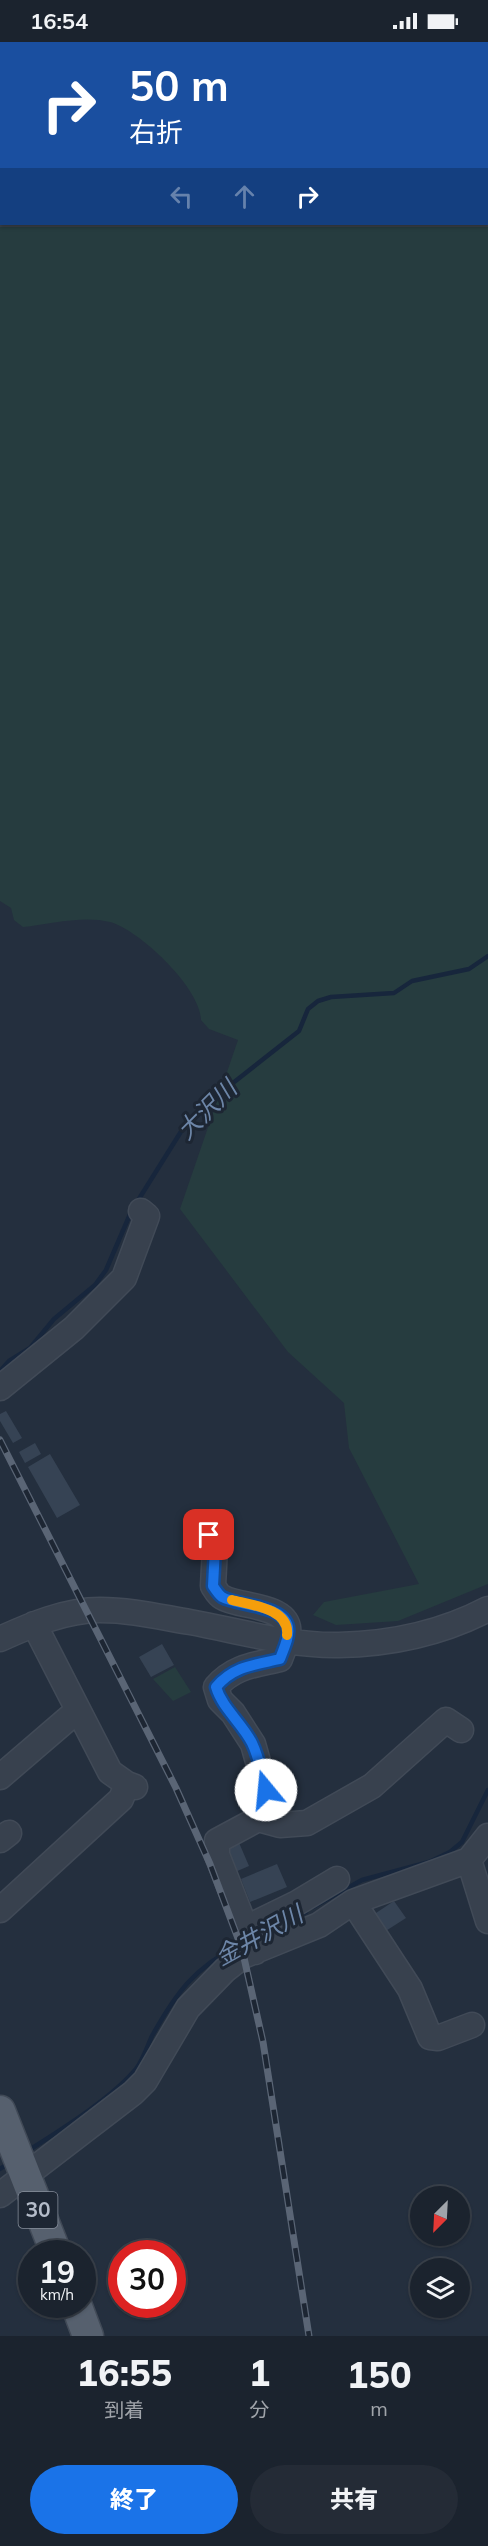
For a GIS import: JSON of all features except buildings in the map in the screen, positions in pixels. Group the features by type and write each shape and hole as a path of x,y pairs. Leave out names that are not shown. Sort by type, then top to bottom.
{"main road":[{"name":"30","path":"0,2111 51,2240"},
{"path":"81,2318 88,2336"}],"street":[{"path":"0,1388 75,1328 105,1300 124,1278 147,1216 141,1211"},
{"path":"209,1535 215,1548 213,1586 222,1597 263,1608 282,1618 288,1627 287,1640 280,1659 238,1670 227,1675 216,1687 220,1700 233,1713 253,1744 268,1804 258,1819 217,1841 218,1855 250,1940"},
{"path":"0,1639 34,1624 66,1615 98,1610 132,1612 287,1640 338,1645 381,1642 423,1635 488,1609"},
{"path":"0,1910 121,1799 131,1786 110,1772 34,1624"},
{"path":"0,1777 78,1710"},
{"path":"258,1819 280,1825 307,1823 372,1786 446,1720 461,1730"},
{"path":"250,1940 319,1925 353,1902 469,1860 488,1836"},
{"path":"469,1860 488,1921"},
{"path":"0,2195 20,2163 134,2093 145,2081 188,2008 225,1970 243,1956 250,1940 297,1903 337,1879"},
{"path":"353,1902 410,1989 430,2037 438,2038 471,2025"}],"green space":[{"path":"0,225 488,225 488,1584 398,1621 336,1625 313,1615 324,1602 419,1584 349,1448 344,1403 288,1352 180,1209 238,1040 209,1029 201,1020 198,1007 180,977 152,948 123,927 110,922 89,919 23,927 14,920 11,908 0,901"},
{"path":"175,1667 191,1692 173,1701 153,1679"}],"waterway":[{"name":"大沢川","path":"137,1202 182,1130 224,1090 299,1031 308,1009 318,1001 331,997 394,993 412,981 469,969 488,956"},
{"name":"大沢川","path":"0,1371 9,1361 30,1348 54,1319 95,1285 106,1270 131,1212"},
{"name":"金井沢川","path":"313,1907 362,1880 429,1862 450,1852 462,1842 488,1790"},
{"name":"金井沢川","path":"279,1925 306,1912"},
{"name":"金井沢川","path":"26,2152 113,2092 136,2069 152,2036 178,1994 210,1963 239,1945"},
{"name":"金井沢川","path":"0,2169 9,2163"}],"railway":[{"path":"0,1440 176,1788 210,1864 242,1949 263,2042 309,2336"}],"slow traffic":[{"path":"232,1600 263,1608 282,1618 288,1627 287,1635"}],"route":[{"path":"209,1535 215,1548 213,1586 222,1597 263,1608 282,1618 288,1627 287,1640 280,1659 238,1670 227,1675 216,1687 220,1700 233,1713 253,1744 266,1790"}]}
